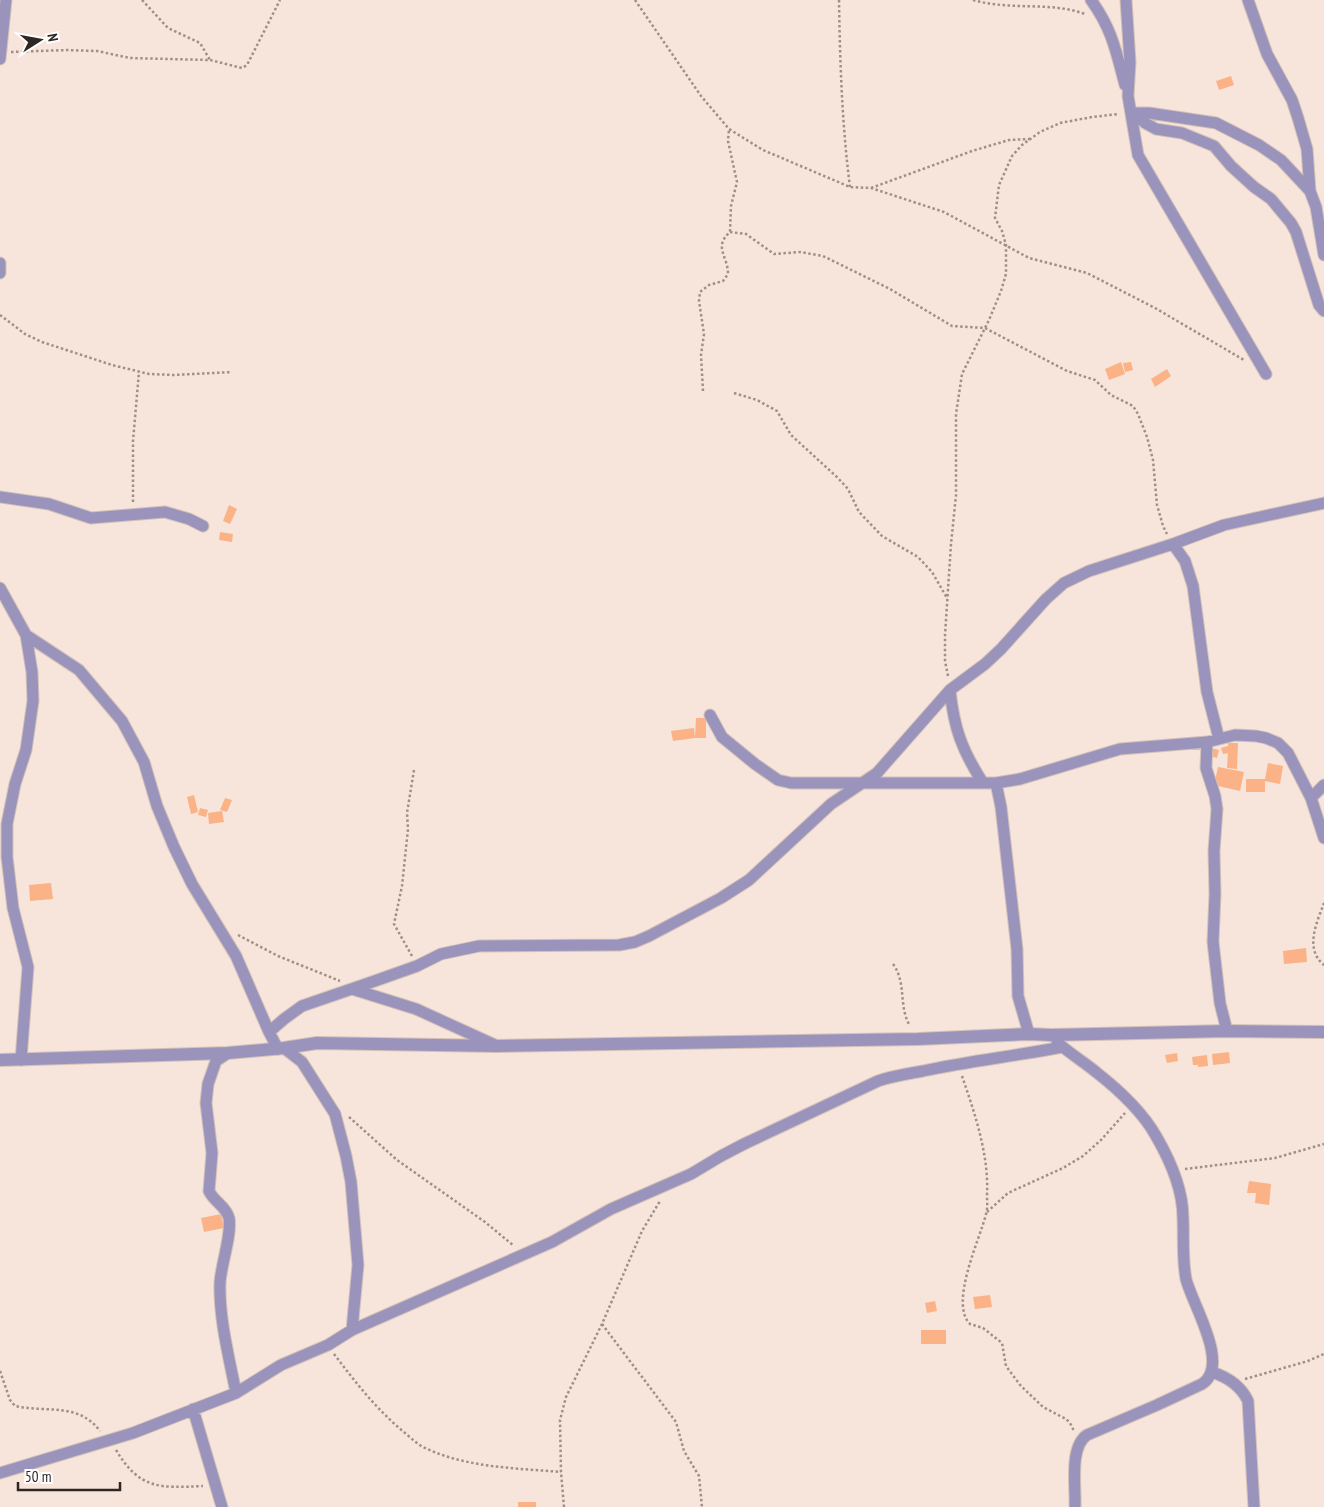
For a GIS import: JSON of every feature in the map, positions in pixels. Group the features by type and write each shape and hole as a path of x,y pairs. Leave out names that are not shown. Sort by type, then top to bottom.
{"street":[{"path":"0,56 6,0"},
{"path":"1091,0 1112,35 1132,113 1138,155 1266,374"},
{"path":"1126,0 1130,62 1128,96"},
{"path":"1248,0 1267,54 1292,100 1298,118 1307,149 1310,191 1316,207 1324,255"},
{"path":"1132,113 1149,113 1216,123 1259,145 1281,160 1310,191"},
{"path":"1132,113 1145,123 1156,128 1182,134 1211,144 1254,187 1271,199 1292,223 1320,306 1324,311"},
{"path":"0,263 0,273"},
{"path":"0,497 49,504 91,518 166,512 189,518 203,526"},
{"path":"269,1032 302,1006 417,966 441,954 479,946 619,945 635,942 700,909 749,880 831,804 865,783 886,764 950,690 1001,650 1064,583 1090,571 1224,525 1324,503"},
{"path":"1173,544 1185,561 1193,586 1207,692 1219,739"},
{"path":"0,588 26,635 32,672 33,701 26,750 7,824 7,857 13,908 28,967 21,1060"},
{"path":"26,635 79,670 122,721 144,762 157,806 174,847 192,884 236,956 269,1032 281,1049 302,1062 335,1114 351,1182 358,1264 352,1330"},
{"path":"950,690 952,711 964,752 983,783"},
{"path":"710,715 722,737 778,780 791,783 996,783 1020,779 1120,749 1207,742 1245,734 1266,738 1278,744 1288,753 1311,798 1324,838"},
{"path":"1207,742 1206,768 1215,796 1216,809 1214,942 1220,1003 1227,1031"},
{"path":"996,783 1001,807 1012,900 1017,949 1018,996 1029,1034"},
{"path":"1311,798 1324,785"},
{"path":"352,989 416,1009 496,1046"},
{"path":"0,1060 228,1053 281,1049 317,1043 496,1046 918,1040 1029,1034 1227,1031 1324,1032"},
{"path":"1051,1035 1062,1047 1098,1073 1132,1104 1156,1136 1174,1172 1183,1209 1183,1253 1188,1287 1204,1324 1212,1356 1212,1372 1202,1384 1172,1399 1087,1435 1082,1439 1078,1445 1075,1462 1075,1507"},
{"path":"0,1473 133,1433 236,1393 281,1365 328,1345 352,1330 552,1242 611,1209 691,1174 720,1156 890,1077 958,1063 1016,1056 1062,1047"},
{"path":"228,1053 216,1061 209,1079 206,1102 212,1153 209,1191 225,1208 228,1217 229,1229 222,1263 220,1300 236,1393"},
{"path":"1212,1372 1232,1382 1244,1393 1248,1401 1254,1507"},
{"path":"193,1409 222,1507"}],"path":[{"path":"142,0 168,28 200,43 210,60"},
{"path":"0,56 66,50 97,51 130,58 210,60 242,68 247,65 280,0"},
{"path":"635,0 701,96 728,129 763,150 850,188 871,188 944,212 1029,258 1087,273 1155,308 1266,374"},
{"path":"839,0 841,97 844,148 850,188"},
{"path":"973,0 988,5 1056,7 1082,12 1105,21"},
{"path":"950,690 945,661 951,544 956,495 956,414 962,374 985,328 1001,291 1006,274 1006,246 1002,231 995,218 999,185 1012,156 1031,138 1060,123 1092,117 1132,113"},
{"path":"703,391 701,355 704,334 699,301 700,292 709,285 723,281 726,278 728,270 721,245 723,238 730,232 731,206 737,182 728,141 728,129"},
{"path":"871,188 982,148 1009,140 1031,138"},
{"path":"730,232 746,234 774,254 800,252 823,256 890,288 952,326 985,328 1067,371 1095,380 1111,395 1133,406 1147,437 1153,460 1157,505 1163,526 1173,544"},
{"path":"0,316 25,334 42,342 139,372 174,375 232,372"},
{"path":"133,514 133,441 139,372"},
{"path":"734,393 757,400 777,411 791,435 848,488 859,512 882,536 918,557 932,572 948,600"},
{"path":"414,770 407,813 408,829 402,886 394,924 417,966"},
{"path":"1324,903 1313,943 1316,958 1324,964"},
{"path":"237,934 278,956 338,979 352,989"},
{"path":"892,964 898,971 902,982 904,1013 918,1040"},
{"path":"958,1063 981,1138 988,1185 987,1212 965,1282 964,1316 970,1324 983,1328 1002,1343 1006,1366 1021,1386 1043,1407 1058,1414 1070,1423 1078,1445"},
{"path":"987,1212 1008,1193 1063,1168 1083,1156 1101,1140 1132,1104"},
{"path":"343,1110 397,1160 485,1222 524,1254"},
{"path":"1174,1172 1208,1165 1252,1162 1275,1158 1324,1144"},
{"path":"564,1507 560,1420 566,1397 602,1324 642,1231 662,1199"},
{"path":"602,1324 676,1422 684,1451 699,1476 702,1507"},
{"path":"328,1345 384,1416 421,1446 445,1456 478,1464 561,1472"},
{"path":"1232,1382 1308,1361 1324,1354"},
{"path":"0,1371 10,1400 15,1406 80,1413 93,1423 109,1440 124,1462 137,1476 147,1483 174,1487 216,1485"}],"building":[{"path":"1231,76 1234,85 1219,90 1216,81"},
{"path":"1121,362 1125,374 1109,380 1105,369"},
{"path":"1131,362 1133,370 1125,372 1123,363"},
{"path":"1167,369 1171,376 1155,387 1151,379"},
{"path":"229,505 237,509 230,524 223,521"},
{"path":"220,532 233,534 232,542 219,540"},
{"path":"696,718 706,718 706,738 695,738"},
{"path":"694,728 695,738 673,741 671,731"},
{"path":"1228,743 1238,743 1237,769 1227,768 1228,753 1223,754 1221,748 1228,746"},
{"path":"1211,748 1219,750 1217,758 1209,756"},
{"path":"1268,763 1283,766 1280,784 1265,781 1265,792 1246,792 1246,779 1265,779"},
{"path":"1218,767 1244,772 1240,791 1214,785"},
{"path":"194,795 198,812 191,814 187,797"},
{"path":"225,798 232,800 227,812 220,810"},
{"path":"200,808 208,810 206,817 198,815"},
{"path":"222,811 224,822 209,824 208,813"},
{"path":"51,883 53,899 30,901 29,885"},
{"path":"1306,948 1307,962 1284,964 1283,951"},
{"path":"1229,1052 1230,1063 1213,1065 1212,1054"},
{"path":"1177,1053 1178,1061 1167,1063 1165,1055"},
{"path":"1207,1055 1208,1066 1198,1067 1198,1065 1193,1065 1192,1057"},
{"path":"1249,1181 1271,1184 1269,1205 1255,1203 1256,1193 1247,1193"},
{"path":"221,1214 224,1228 204,1232 201,1218"},
{"path":"990,1295 992,1307 975,1309 973,1297"},
{"path":"935,1301 937,1311 927,1313 925,1303"},
{"path":"921,1330 946,1330 946,1344 921,1344"},
{"path":"518,1502 536,1502 536,1507 518,1507"}]}
